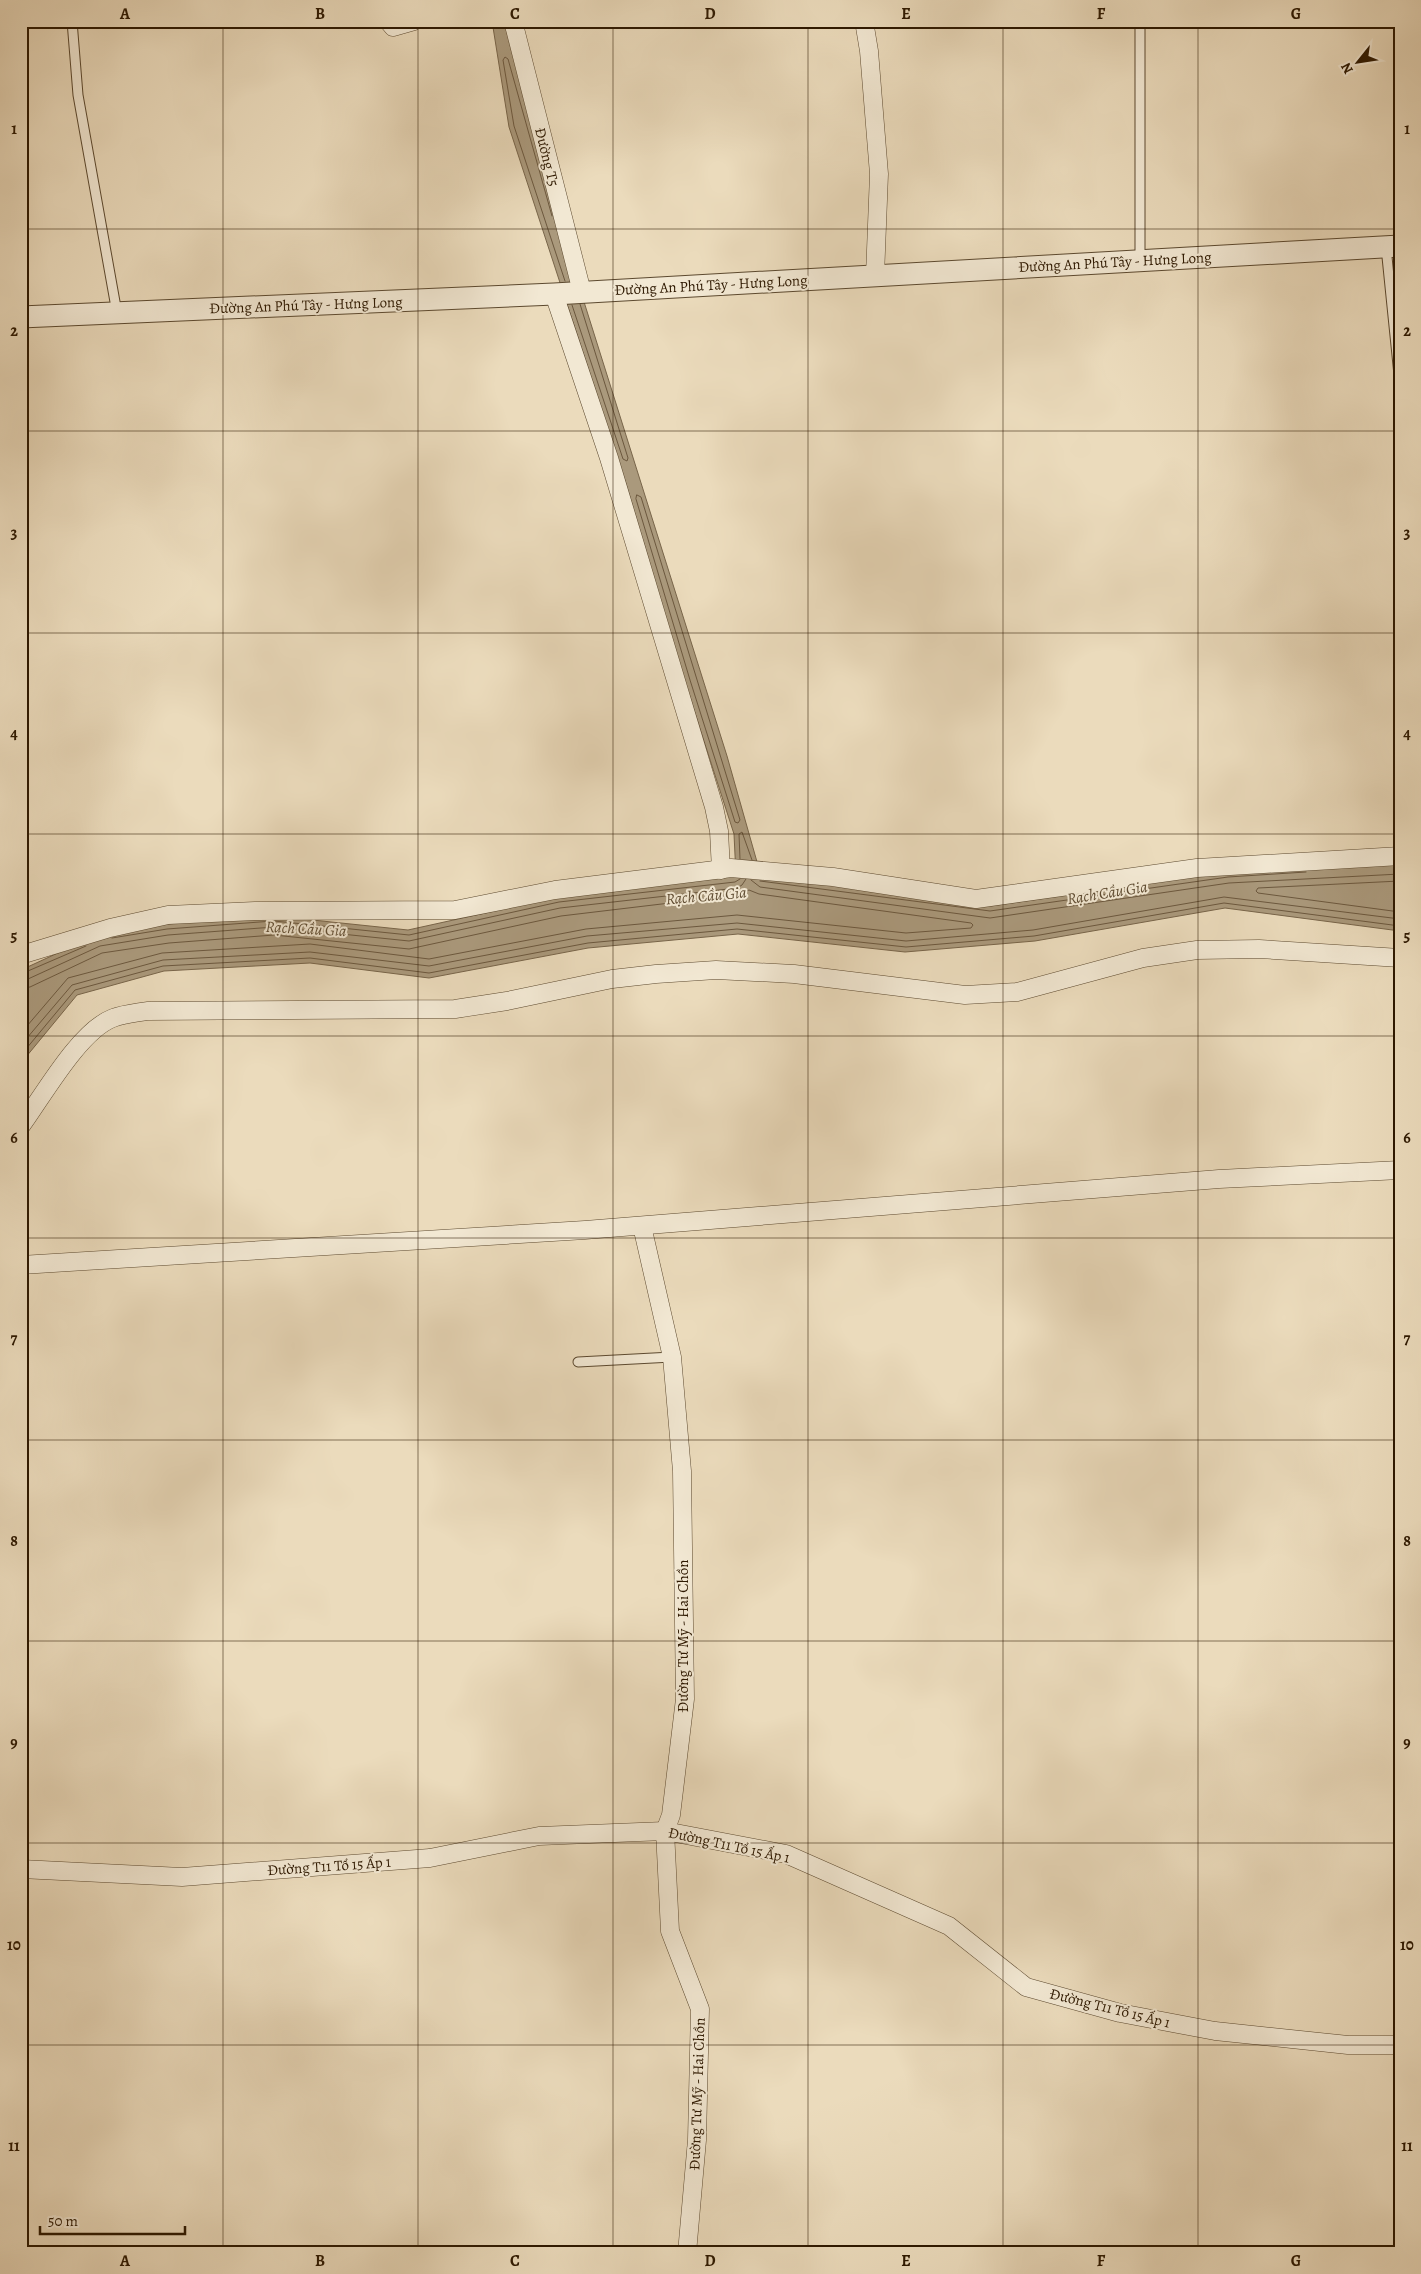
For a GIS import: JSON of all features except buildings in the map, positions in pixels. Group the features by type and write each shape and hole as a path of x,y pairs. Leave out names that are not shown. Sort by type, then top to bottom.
{"street":[{"path":"388,21 393,27 414,21"},
{"name":"Đường T5","path":"513,21 582,292"},
{"path":"864,21 869,51 879,174 875,276"},
{"name":"Đường An Phú Tây - Hưng Long","path":"21,316 556,294 1393,246"},
{"path":"556,294 609,458 714,807 726,869"},
{"path":"21,955 110,928 168,915 255,910 455,910 555,890 726,869 834,877 976,899 1197,868 1400,856"},
{"path":"21,1126 84,1037 100,1024 114,1017 148,1011 455,1009 507,1001 612,979 716,970 794,974 965,995 1017,992 1144,958 1197,950 1259,949 1400,958"},
{"path":"21,1265 642,1226 1219,1179 1400,1170"},
{"name":"Đường Tư Mỹ - Hai Chồn","path":"642,1226 672,1357 682,1472 685,1699 671,1815 665,1831 670,1932 700,2009 697,2140 687,2253"},
{"name":"Đường T11 Tổ 15 Ấp 1","path":"21,1869 182,1877 430,1858 540,1836 665,1831 786,1854 949,1926 1026,1987 1120,2013 1215,2032 1348,2045 1400,2045"}],"lane":[{"path":"72,21 78,95 117,313"},
{"path":"1140,21 1140,260"},
{"path":"1393,246 1400,385"},
{"path":"578,1362 672,1357"}],"water":[{"name":"Rạch Cầu Gia","path":"492,21 504,21 562,232 727,756 761,876 990,906 1228,872 1400,863 1400,931 1225,908 1035,941 905,952 738,934 588,948 429,978 310,963 164,971 77,995 21,1063 21,970 97,935 167,924 274,916 408,930 558,897 736,876 734,834 685,682 625,481 509,127"}]}
